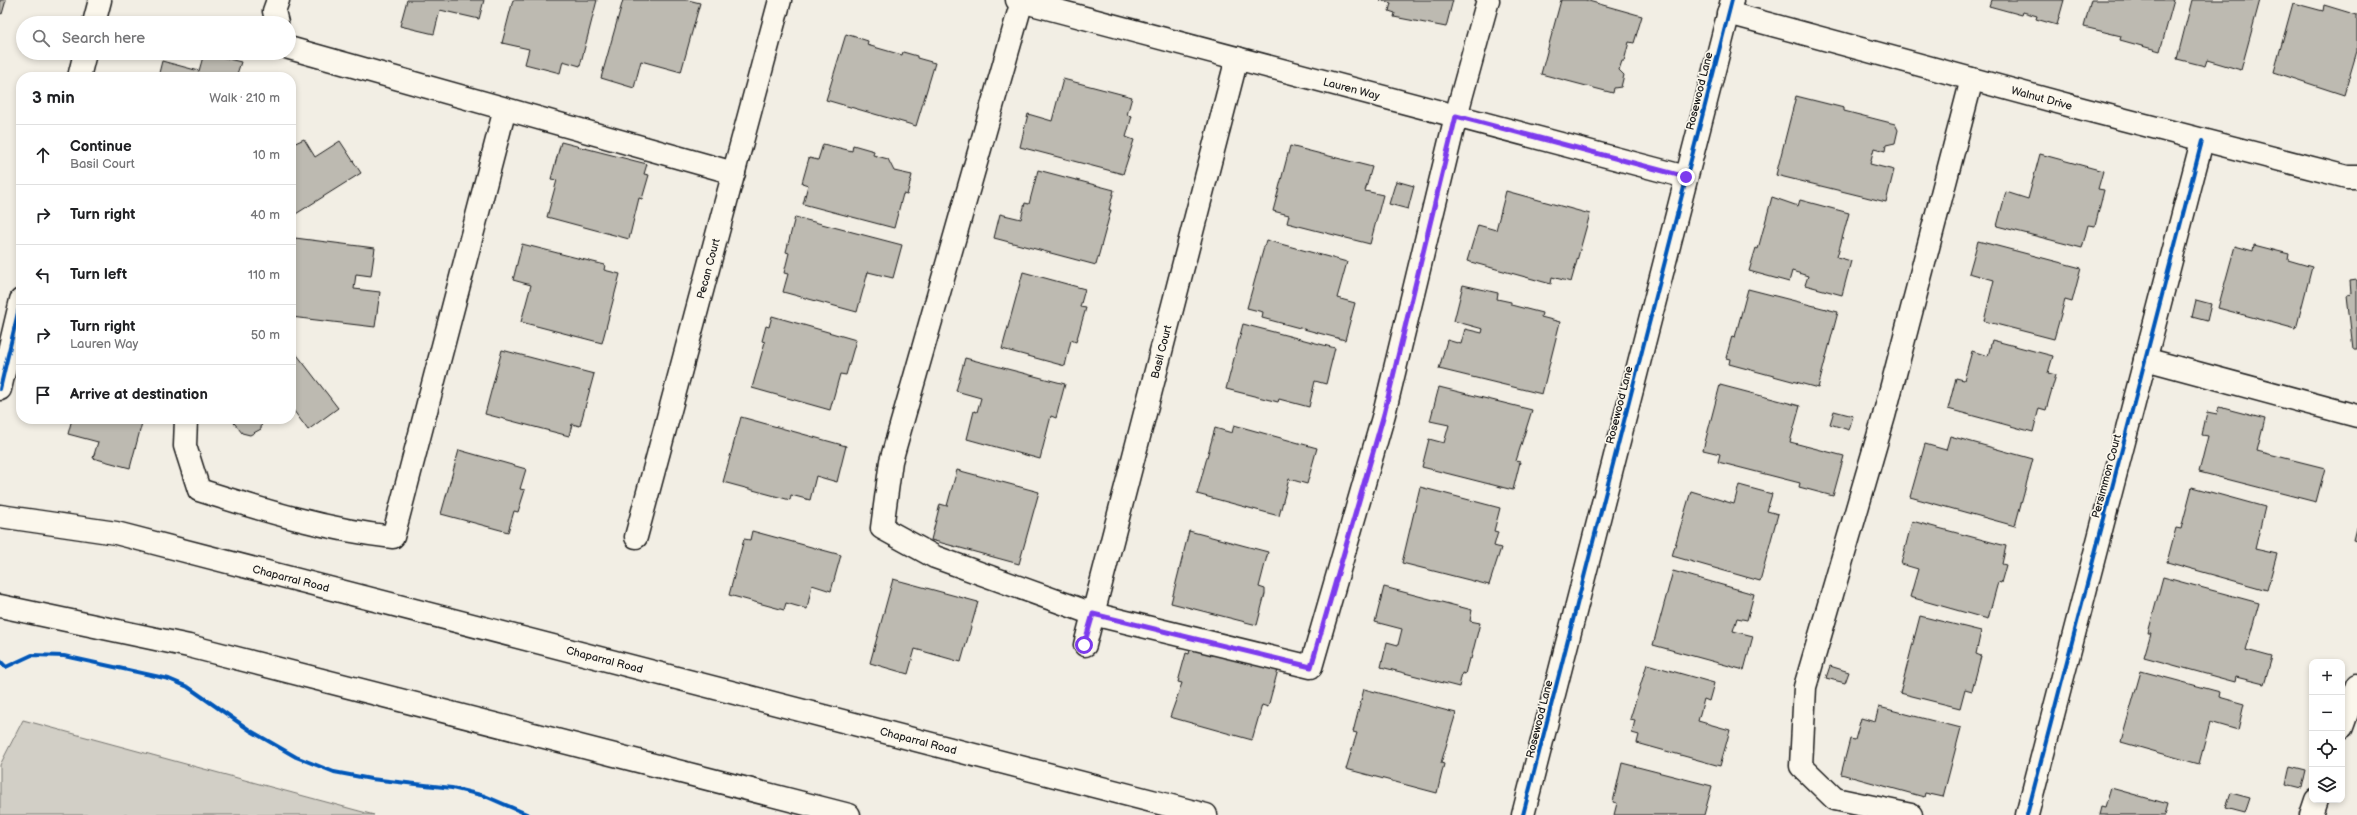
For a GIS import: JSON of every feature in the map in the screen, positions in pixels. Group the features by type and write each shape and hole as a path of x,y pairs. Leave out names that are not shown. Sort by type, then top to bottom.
{"street":[{"path":"96,16 100,0"},
{"path":"275,16 274,11 278,0"},
{"name":"Pecan Court","path":"636,537 780,0"},
{"path":"1020,1 891,461 882,528 934,557 1093,614 1311,667 1384,414 1456,116 1488,0"},
{"name":"Lauren Way","path":"1020,1 1686,177"},
{"name":"Walnut Drive","path":"1730,7 1972,79 2202,141 2347,178 2357,177"},
{"name":"Rosewood Lane","path":"1523,815 1730,7"},
{"path":"296,50 734,173"},
{"name":"Basil Court","path":"1084,645 1237,58"},
{"path":"80,72 83,60"},
{"path":"1911,815 1835,798 1801,766 1805,687 1884,416 1972,79"},
{"path":"186,424 184,446 199,490 269,512 365,534 393,537 506,109"},
{"name":"Persimmon Court","path":"2027,815 2202,141"},
{"path":"0,389 16,321"},
{"path":"2145,359 2357,416"},
{"name":"Chaparral Road","path":"0,516 116,533 1206,815"},
{"path":"0,606 189,646 849,815"},
{"path":"2345,718 2357,684"},
{"path":"2311,815 2315,803"}],"shaded area":[{"path":"23,720 374,815 0,815 0,765"}],"building":[{"path":"0,0 6,0 2,14 0,13"},
{"path":"407,0 484,0 479,19 440,10 434,34 400,26"},
{"path":"513,0 597,0 580,66 563,61 560,73 525,64 529,49 502,43"},
{"path":"623,0 688,0 700,3 681,72 641,61 634,88 601,78"},
{"path":"1380,0 1453,0 1446,27 1394,17 1395,13 1389,11 1391,3"},
{"path":"1561,0 1585,0 1642,16 1634,43 1629,42 1624,61 1622,61 1619,70 1624,75 1621,87 1614,88 1613,93 1541,74"},
{"path":"1991,0 2064,0 2057,25 2036,19 2037,16 2023,12 2022,15 1989,6"},
{"path":"2091,0 2174,0 2160,51 2120,40 2121,36 2084,27"},
{"path":"2192,0 2260,0 2241,70 2207,60 2205,66 2177,59"},
{"path":"2293,3 2323,11 2324,5 2357,15 2357,51 2344,95 2274,72"},
{"path":"846,34 868,41 867,45 902,55 903,52 935,63 916,126 826,100"},
{"path":"202,60 233,60 241,62 238,72 159,72 162,61 199,71"},
{"path":"1063,79 1132,97 1127,115 1132,116 1126,137 1134,140 1123,174 1020,147 1028,114 1052,121"},
{"path":"1796,96 1844,108 1844,111 1895,124 1898,130 1895,143 1886,145 1885,151 1874,148 1870,164 1894,170 1886,202 1776,175"},
{"path":"304,139 315,157 340,141 361,173 296,214 296,143"},
{"path":"561,142 647,164 644,174 649,175 642,199 639,198 629,239 547,217 557,180 551,179"},
{"path":"823,144 852,151 853,145 874,151 873,155 888,159 894,171 912,175 907,195 903,194 894,228 803,204 808,185 802,183 809,158 818,160"},
{"path":"1290,146 1372,167 1365,191 1383,195 1370,244 1287,223 1289,215 1273,211"},
{"path":"2040,154 2103,171 2098,189 2104,190 2095,226 2088,225 2082,248 1997,226 2006,192 2028,199"},
{"path":"1038,170 1114,190 1109,210 1111,210 1096,265 994,238 1000,214 1021,219 1025,203 1029,204"},
{"path":"1396,181 1414,186 1408,209 1389,204"},
{"path":"1506,191 1590,214 1571,282 1552,277 1551,284 1467,261 1478,225 1496,230"},
{"path":"1772,197 1798,206 1800,200 1849,213 1837,257 1851,261 1842,295 1805,285 1808,276 1792,271 1789,282 1749,271 1756,248 1758,249"},
{"path":"795,217 902,245 893,278 868,272 857,312 783,292 788,274 784,273 789,253 786,252"},
{"path":"296,238 375,248 371,276 356,274 354,289 380,292 375,327 296,318"},
{"path":"1266,240 1347,262 1337,298 1355,303 1345,340 1262,318 1263,312 1247,308"},
{"path":"1978,241 2081,268 2072,302 2065,300 2054,339 1984,321 1994,280 1969,273"},
{"path":"522,244 605,265 604,270 620,274 602,343 521,322 531,285 513,280"},
{"path":"2254,245 2289,254 2288,260 2312,267 2296,329 2218,308 2235,246 2253,251"},
{"path":"1023,272 1085,289 1080,307 1086,308 1076,342 1071,340 1065,366 1002,349"},
{"path":"2357,280 2357,349 2353,349 2347,295 2351,294 2350,281"},
{"path":"1463,285 1498,293 1497,299 1511,302 1511,305 1542,313 1541,317 1560,322 1542,394 1439,369 1447,340 1461,344 1465,329 1482,333 1483,329 1454,321"},
{"path":"1748,289 1838,312 1818,388 1729,364 1730,359 1726,358 1732,336 1735,337"},
{"path":"2196,300 2211,304 2207,321 2192,317"},
{"path":"772,316 856,340 846,375 840,374 830,410 752,388 765,342 762,341 766,326 769,327"},
{"path":"1243,324 1335,348 1326,384 1315,381 1309,407 1279,399 1278,402 1226,389"},
{"path":"1992,340 2053,356 2048,373 2056,375 2046,410 2039,408 2033,432 1948,409 1956,378 1964,380 1972,351 1988,356"},
{"path":"502,350 594,374 580,426 572,424 569,436 485,414"},
{"path":"296,353 338,408 308,430 296,414"},
{"path":"965,358 1065,384 1056,418 1051,416 1040,459 967,439 974,411 977,412 981,398 956,391"},
{"path":"1720,385 1800,406 1790,442 1844,456 1833,496 1799,487 1800,483 1718,462 1720,454 1703,450"},
{"path":"1439,387 1532,410 1516,461 1520,462 1513,490 1422,467 1429,439 1444,443 1449,425 1430,421"},
{"path":"2219,407 2265,419 2257,451 2325,468 2316,502 2199,472 2208,436 2202,435 2207,412 2217,414"},
{"path":"1834,411 1853,416 1849,430 1830,424"},
{"path":"741,417 846,446 837,482 816,476 810,500 791,495 790,500 723,482"},
{"path":"71,424 142,424 130,468 93,458 98,442 68,434"},
{"path":"235,424 262,424 261,429 250,435 242,433"},
{"path":"1234,425 1317,448 1307,484 1289,479 1279,516 1197,494 1215,428 1232,433"},
{"path":"1950,436 2033,459 2015,526 1910,497 1925,444 1946,450"},
{"path":"459,450 526,469 520,489 525,490 518,512 514,511 508,532 441,514"},
{"path":"957,470 1039,492 1019,564 931,540 940,504 947,506"},
{"path":"1739,485 1772,494 1767,511 1778,514 1760,581 1672,556 1691,491 1734,504"},
{"path":"1420,487 1500,508 1494,531 1498,532 1494,546 1501,548 1489,585 1402,563"},
{"path":"2192,487 2265,507 2255,549 2277,554 2267,590 2167,562 2176,528 2181,529"},
{"path":"1912,521 2006,546 2002,564 2006,565 2001,583 1998,582 1988,619 1910,597 1918,569 1901,564"},
{"path":"2357,528 2357,541 2353,540"},
{"path":"752,531 841,555 831,591 812,585 807,609 786,603 784,610 729,595 744,539 750,540"},
{"path":"1189,531 1268,552 1259,587 1265,589 1265,594 1257,625 1171,603"},
{"path":"1673,571 1754,594 1747,620 1737,618 1733,631 1753,636 1744,670 1653,645"},
{"path":"2163,577 2259,603 2246,650 2272,657 2264,684 2236,677 2235,682 2144,657 2151,633 2148,633"},
{"path":"893,579 978,602 961,662 915,649 908,674 870,663"},
{"path":"1384,587 1472,610 1470,621 1480,623 1471,659 1469,659 1465,674 1462,673 1459,687 1381,667 1387,642 1398,645 1402,629 1375,622"},
{"path":"1920,616 1981,631 1976,654 1981,656 1972,691 1965,689 1960,708 1900,693"},
{"path":"1191,646 1278,670 1268,707 1262,705 1252,740 1170,717 1182,683 1178,682 1186,653 1189,654"},
{"path":"1647,664 1714,683 1709,701 1704,699 1698,721 1730,730 1720,766 1637,743 1639,735 1632,733 1635,720 1630,719"},
{"path":"1830,666 1849,672 1845,683 1826,678"},
{"path":"2141,671 2220,692 2219,697 2244,704 2238,730 2210,722 2199,764 2121,742"},
{"path":"1364,689 1456,713 1441,763 1444,764 1437,793 1346,769 1357,733 1353,732"},
{"path":"1879,707 1961,728 1943,797 1925,793 1924,797 1841,774 1850,739 1855,740 1861,718 1875,722"},
{"path":"1622,763 1712,786 1704,815 1614,815 1617,803 1613,802"},
{"path":"2290,766 2306,770 2302,788 2286,784"},
{"path":"2111,788 2168,804 2165,815 2099,815 2101,807 2105,808"},
{"path":"2231,793 2250,798 2245,813 2226,808"}],"cycle path":[{"path":"1523,815 1732,0"},
{"path":"2027,815 2202,141"},
{"path":"0,389 16,321"},
{"path":"0,661 6,667 32,655 64,656 169,679 188,687 251,731 296,757 334,772 371,779 452,788 485,796 529,815"}],"route":[{"path":"1084,645 1093,614 1311,667 1384,414 1456,116 1686,177"}]}
